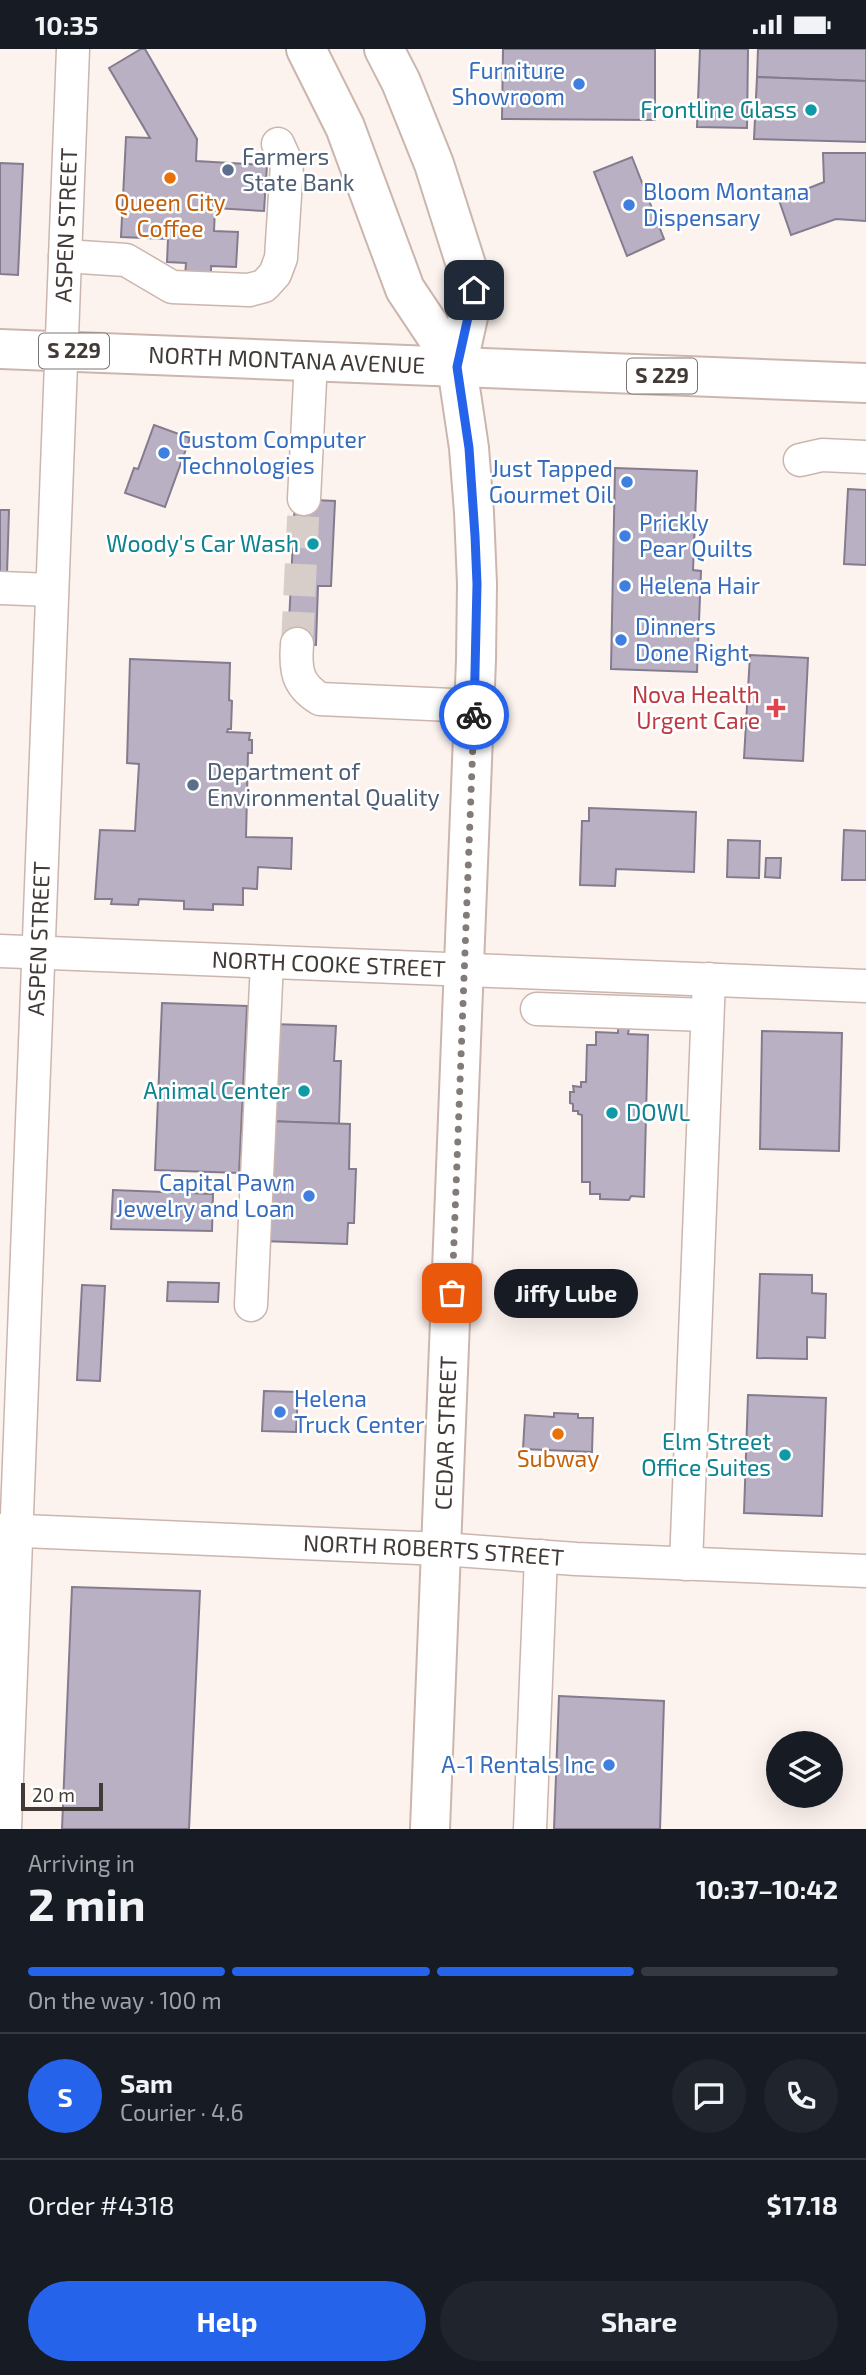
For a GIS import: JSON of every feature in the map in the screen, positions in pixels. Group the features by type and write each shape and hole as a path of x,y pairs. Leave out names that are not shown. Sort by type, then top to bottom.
{"main road":[{"path":"306,49 345,127 405,289 457,367"},
{"path":"384,49 401,82 433,165 474,290 457,367"},
{"name":"NORTH MONTANA AVENUE","path":"0,349 866,383"},
{"name":"CEDAR STREET","path":"430,1829 477,584 469,448 457,367"}],"street":[{"name":"ASPEN STREET","path":"5,1829 8,1530 38,953 73,49"},
{"path":"65,256 126,260 172,287 249,291 264,286 275,274 281,258 287,164 278,144"},
{"path":"304,499 311,361"},
{"path":"800,460 822,455 866,457"},
{"path":"0,588 52,590"},
{"path":"297,643 299,676 306,690 320,699 474,705"},
{"name":"NORTH COOKE STREET","path":"0,951 866,986"},
{"path":"251,1304 267,962"},
{"path":"686,1564 709,979"},
{"path":"537,1009 707,1015"},
{"name":"NORTH ROBERTS STREET","path":"8,1530 866,1571"},
{"path":"530,1829 541,1556"}],"building":[{"path":"145,49 197,139 196,161 267,165 264,211 215,208 214,231 238,232 236,267 211,266 211,277 185,276 186,263 167,262 168,239 121,237 126,137 150,138 109,68"},
{"name":"Furniture Showroom","path":"503,49 655,49 655,120 502,119"},
{"path":"700,49 748,49 747,128 697,127"},
{"path":"758,49 866,49 866,81 757,77"},
{"name":"Frontline Glass","path":"757,77 866,81 866,142 754,139"},
{"path":"823,153 866,153 866,221 836,219 791,235 779,200 824,182"},
{"name":"Bloom Montana Dispensary","path":"632,157 664,239 627,256 594,172"},
{"path":"0,163 23,164 18,275 0,274"},
{"name":"Custom Computer Technologies","path":"154,425 190,438 165,507 125,493 134,468 138,469"},
{"path":"615,468 697,471 693,570 701,571 697,672 611,669"},
{"path":"848,489 866,490 866,565 844,564"},
{"name":"Woody's Car Wash","path":"295,499 335,501 331,586 318,586 316,645 288,643"},
{"path":"0,510 9,510 7,574 0,573"},
{"name":"Nova Health Urgent Care","path":"750,655 808,658 803,761 744,758"},
{"name":"Department of Environmental Quality","path":"130,659 230,663 231,729 227,732 250,733 249,740 252,740 252,753 248,753 246,837 292,838 291,869 258,867 257,889 243,888 243,905 213,904 213,910 184,909 184,901 139,899 138,905 111,904 112,899 95,899 100,830 135,831 139,764 127,763"},
{"path":"589,808 696,812 694,872 616,869 615,886 580,885 582,821 589,821"},
{"path":"844,830 866,831 866,880 842,880"},
{"path":"728,840 760,841 759,878 727,877"},
{"path":"766,858 781,858 780,878 765,877"},
{"path":"162,1003 247,1006 239,1173 155,1170"},
{"name":"Animal Center","path":"272,1024 336,1026 334,1061 341,1061 339,1124 267,1121"},
{"name":"DOWL","path":"618,1028 629,1028 628,1034 648,1035 644,1197 631,1196 629,1200 600,1199 600,1194 590,1194 590,1182 582,1182 582,1115 573,1111 573,1104 570,1103 573,1086 581,1087 581,1082 586,1082 587,1045 596,1045 596,1032 618,1033"},
{"path":"762,1031 842,1033 839,1151 760,1149"},
{"name":"Capital Pawn Jewelry and Loan","path":"267,1121 350,1124 349,1169 356,1169 354,1223 348,1223 347,1244 262,1241"},
{"path":"113,1190 213,1194 212,1231 111,1229"},
{"path":"539,1272 592,1274 590,1314 538,1313"},
{"path":"760,1274 812,1275 812,1293 826,1294 825,1338 807,1337 807,1359 757,1358"},
{"path":"168,1282 219,1283 218,1302 167,1301"},
{"path":"82,1285 105,1286 100,1381 77,1380"},
{"name":"Helena Truck Center","path":"264,1391 298,1392 296,1432 262,1431"},
{"name":"Elm Street Office Suites","path":"748,1395 826,1398 822,1516 744,1513"},
{"name":"Subway","path":"554,1413 593,1418 592,1452 523,1449 525,1415 554,1417"},
{"path":"72,1587 200,1591 189,1829 62,1829"},
{"name":"A-1 Rentals Inc","path":"559,1696 664,1701 660,1829 554,1829"}],"tunnel":[{"path":"297,644 304,499"}],"way so far":[{"path":"452,1293 474,715"}],"place":[{"name":"Furniture Showroom","path":"579,84"},
{"name":"Frontline Glass","path":"811,110"},
{"name":"Farmers State Bank","path":"228,170"},
{"name":"Queen City Coffee","path":"170,178"},
{"name":"Bloom Montana Dispensary","path":"629,205"},
{"name":"Custom Computer Technologies","path":"164,453"},
{"name":"Just Tapped Gourmet Oil","path":"627,482"},
{"name":"Prickly Pear Quilts","path":"625,536"},
{"name":"Woody's Car Wash","path":"313,544"},
{"name":"Helena Hair","path":"625,586"},
{"name":"Dinners Done Right","path":"621,640"},
{"name":"Nova Health Urgent Care","path":"776,708"},
{"name":"Department of Environmental Quality","path":"193,785"},
{"name":"Animal Center","path":"304,1091"},
{"name":"DOWL","path":"612,1113"},
{"name":"Capital Pawn Jewelry and Loan","path":"309,1196"},
{"name":"Jiffy Lube","path":"452,1293"},
{"name":"Helena Truck Center","path":"280,1412"},
{"name":"Subway","path":"558,1434"},
{"name":"Elm Street Office Suites","path":"785,1455"},
{"name":"A-1 Rentals Inc","path":"609,1765"}],"route":[{"path":"474,290 457,367 469,448 474,512 477,584 474,715"}]}
